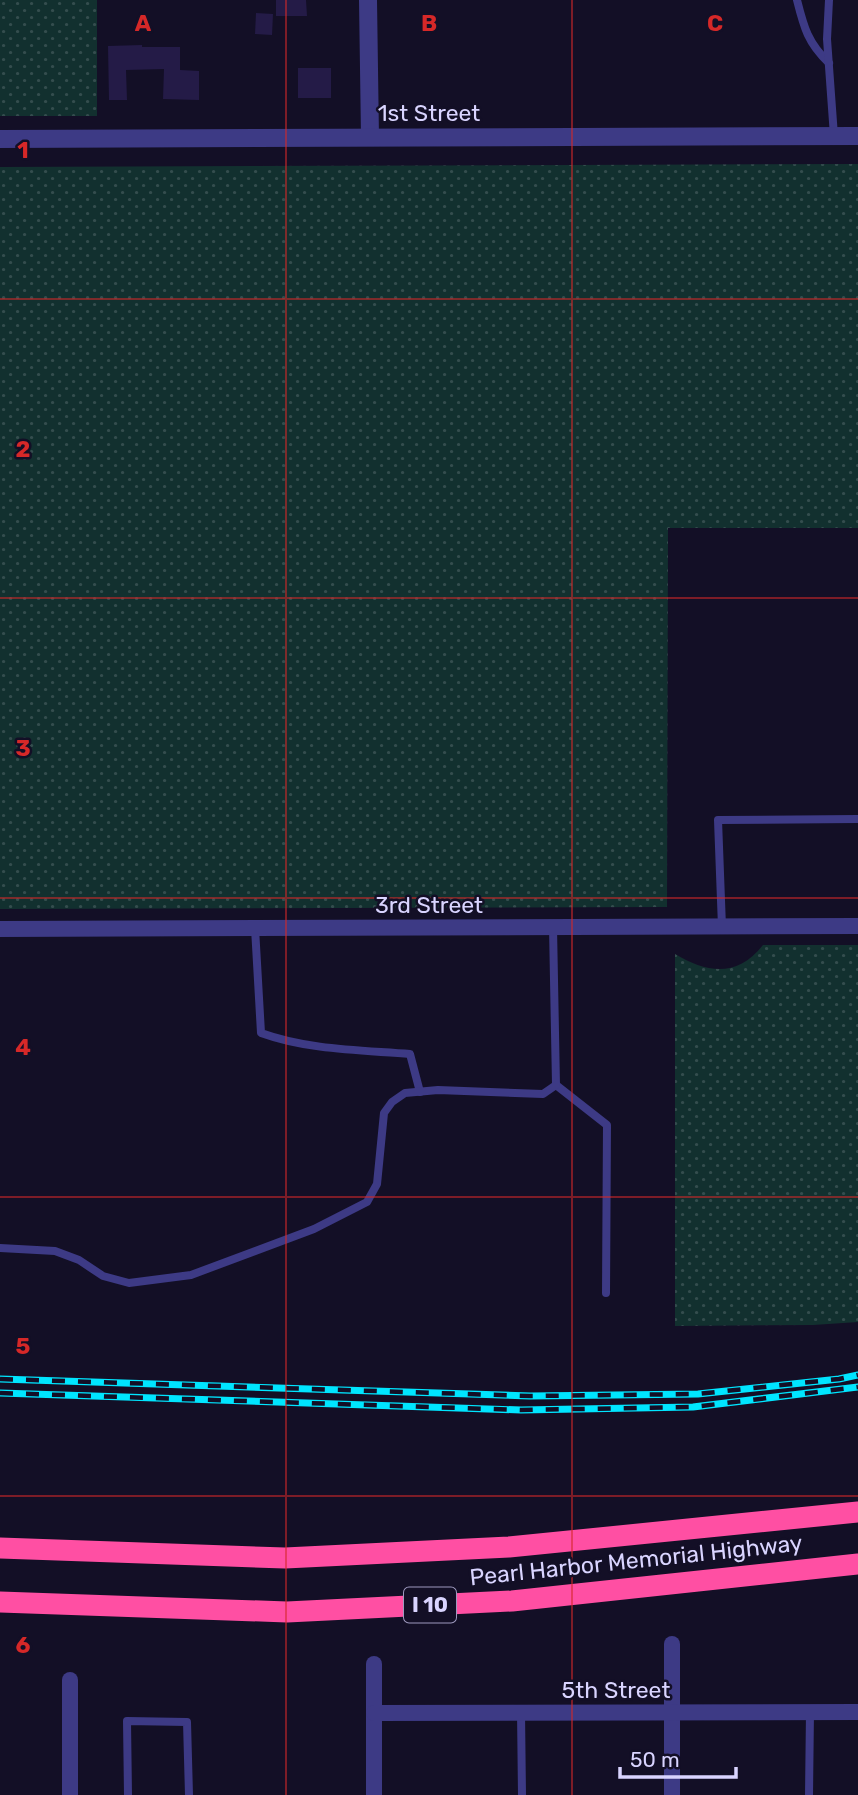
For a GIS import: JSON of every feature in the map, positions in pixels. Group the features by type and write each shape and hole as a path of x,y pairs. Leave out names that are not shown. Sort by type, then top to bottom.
{"highway":[{"name":"Pearl Harbor Memorial Highway","path":"0,1548 285,1558 509,1547 858,1512"},
{"name":"Pearl Harbor Memorial Highway","path":"0,1602 287,1612 512,1601 858,1564"}],"street":[{"path":"368,0 370,138"},
{"name":"1st Street","path":"0,139 858,136"},
{"name":"3rd Street","path":"0,929 858,926"},
{"path":"672,1644 672,1795"},
{"path":"374,1664 374,1795"},
{"path":"69,1680 70,1795"},
{"name":"5th Street","path":"374,1713 858,1712"}],"lane":[{"path":"797,0 805,32 829,63"},
{"path":"829,0 827,39 834,136"},
{"path":"722,926 718,820 858,819"},
{"path":"553,927 556,1085"},
{"path":"255,928 261,1033 279,1040 322,1047 410,1054 420,1092"},
{"path":"0,1248 55,1251 79,1260 103,1276 129,1283 191,1275 314,1230 367,1202 377,1184 384,1113 392,1102 405,1093 438,1090 543,1094 556,1085"},
{"path":"556,1085 607,1125 606,1293"},
{"path":"521,1712 522,1795"},
{"path":"809,1795 810,1712"},
{"path":"128,1795 127,1721 187,1722 189,1795"}],"green space":[{"path":"0,0 97,0 97,116 0,116"},
{"path":"858,164 858,528 668,528 667,907 0,909 0,167"},
{"path":"763,945 858,945 858,1322 675,1326 675,954 699,965 721,969 743,963"}],"building":[{"path":"276,0 306,0 307,16 276,16"},
{"path":"256,13 273,14 272,35 255,34"},
{"path":"108,46 180,47 180,70 199,71 199,100 163,99 164,69 126,70 127,100 109,100"},
{"path":"298,68 331,68 331,98 298,98"}],"railway":[{"path":"0,1379 530,1396 698,1394 858,1375"},
{"path":"0,1393 521,1410 693,1407 858,1387"}]}
